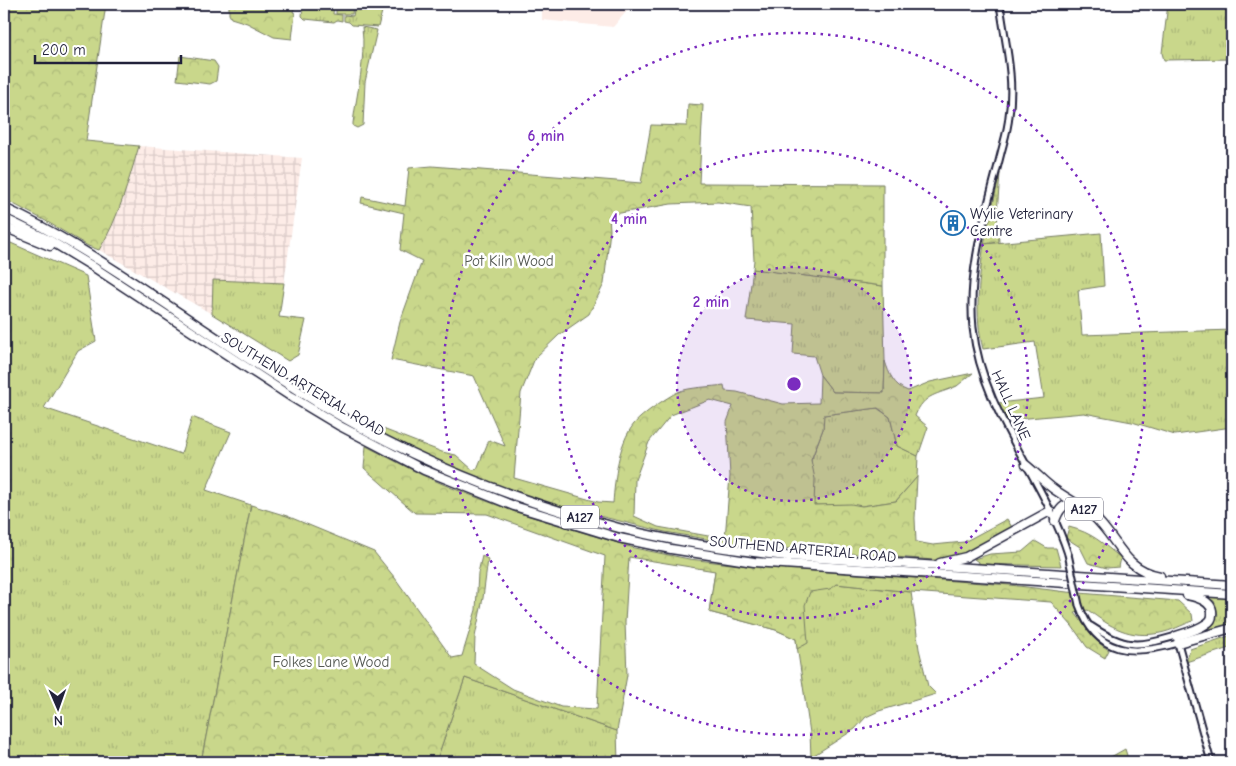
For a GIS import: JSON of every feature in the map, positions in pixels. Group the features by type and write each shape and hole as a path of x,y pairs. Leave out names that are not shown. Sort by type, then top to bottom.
{"highway":[{"name":"SOUTHEND ARTERIAL ROAD","path":"4,207 98,259 282,380 344,418 423,458 497,491 558,511 620,528 694,544 787,556 1232,585"},
{"name":"SOUTHEND ARTERIAL ROAD","path":"4,218 49,240 92,266 282,391 340,426 424,470 514,506 619,538 671,549 744,560 806,566 1232,594"},
{"path":"4,227 92,266"},
{"name":"A127","path":"1026,464 1053,489 1081,506 1102,525 1122,553 1136,568 1147,573 1187,582"},
{"name":"A127","path":"1055,521 1059,511 1065,505 1072,503 1081,506"},
{"name":"A127","path":"929,565 966,557 1050,511"},
{"path":"1132,587 1194,596 1210,605 1213,613 1208,623 1177,639"},
{"path":"1177,639 1232,628"}],"street":[{"name":"HALL LANE","path":"1000,4 1009,56 1012,91 1009,117 973,275 973,328 980,366 993,402 1055,521 1068,554 1081,612 1097,636 1110,645 1121,649 1139,651 1164,647 1177,639"},
{"name":"HALL LANE","path":"1091,626 1114,640 1132,645 1177,639"},
{"path":"1177,639 1211,762"},
{"path":"1164,647 1174,648 1181,654"}],"shaded area":[{"path":"542,4 633,4 613,27 542,20"},
{"path":"139,146 302,158 284,283 213,280 212,314 99,250 113,222"}],"green space":[{"path":"4,4 106,4 86,141 139,146 118,213 99,250 88,246 4,199"},
{"path":"229,4 296,4 293,12 295,13 292,39 274,37 247,23 231,18"},
{"path":"303,4 334,4 333,14 342,15 342,21 305,19 302,16"},
{"path":"336,4 353,4 352,14 336,14"},
{"path":"355,4 384,4 378,27 352,25 344,21 344,15 353,16"},
{"path":"1168,4 1232,4 1232,59 1164,60 1162,53"},
{"path":"362,27 377,30 365,82 363,125 357,128 353,126 353,123 362,63"},
{"path":"180,56 214,61 218,67 216,81 210,84 177,80"},
{"name":"Pot Kiln Wood","path":"688,104 703,105 699,183 883,184 883,286 753,269 751,207 718,202 671,204 609,215 610,230 604,284 589,314 559,335 535,358 521,393 514,478 598,502 613,503 618,462 624,441 634,424 642,416 673,394 688,389 724,385 725,391 737,392 783,404 819,403 820,375 833,392 884,393 885,361 893,379 899,386 908,391 930,382 973,373 957,386 927,399 919,408 915,416 928,427 918,456 897,446 890,417 878,408 824,415 823,429 811,460 815,479 814,505 851,504 862,506 896,501 917,477 916,542 933,545 964,542 1007,519 1013,529 955,556 934,560 742,545 665,532 562,507 456,470 381,435 383,429 442,452 456,455 473,470 477,469 489,440 505,446 474,376 391,360 400,322 422,261 400,250 404,213 361,203 362,197 405,206 409,168 432,166 641,183 651,125 687,126","holes":["710,400 733,406 727,422 730,476 725,539 658,527 634,516 635,480 649,442 671,415"]},
{"path":"1000,173 997,214 999,242 984,244"},
{"path":"1101,233 1104,286 1078,290 1082,335 1232,330 1232,427 1175,435 1132,422 1084,413 1006,420 998,403 1044,398 1035,342 983,349 978,310 984,244"},
{"path":"4,240 86,276 96,341 78,351 44,408 181,454 192,417 231,432 206,490 251,505 201,762 12,762 4,728"},
{"path":"753,269 883,286 884,393 833,392 820,375 814,356 793,354 795,324 746,320"},
{"path":"213,280 284,283 279,317 306,320 298,355 288,361 212,314"},
{"path":"877,408 890,417 897,446 918,456 917,477 896,501 862,506 813,505 811,461 823,429 823,415"},
{"name":"Folkes Lane Wood","path":"366,446 452,488 513,511 634,548 689,559 748,566 1010,585 1067,592 1178,601 1192,614 1193,621 1164,632 1139,634 1121,630 1104,622 1088,610 1075,613 1093,637 1109,650 1105,658 1087,647 1051,602 911,592 836,584 830,589 810,592 805,605 808,643 797,649 796,639 776,630 709,612 715,571 629,557 625,622 627,675 617,731 465,678 436,762 201,762 251,505 287,516 374,552 395,578 452,658 462,656 476,610 478,573 482,556 488,559 475,637 474,664 513,689 561,707 597,709 605,556 487,514 415,513 364,468"},
{"path":"1069,527 1091,535 1121,558 1119,567 1107,568 1088,563 1080,547 1066,538"},
{"path":"1035,541 1047,548 1056,548 1061,566 981,564 974,559 990,554 1022,552"},
{"path":"715,571 911,592 919,649 928,686 936,694 879,711 866,717 855,729 811,757 810,733 796,639 776,630 709,612"},
{"path":"1202,595 1232,597 1232,626 1196,636 1210,628 1218,615 1214,601"},
{"path":"1232,635 1232,647 1186,662 1190,649"},
{"path":"465,678 617,731 618,762 436,762"},
{"path":"1125,749 1129,762 1102,762"}],"place":[{"name":"Wylie Veterinary Centre","path":"953,223"}]}
